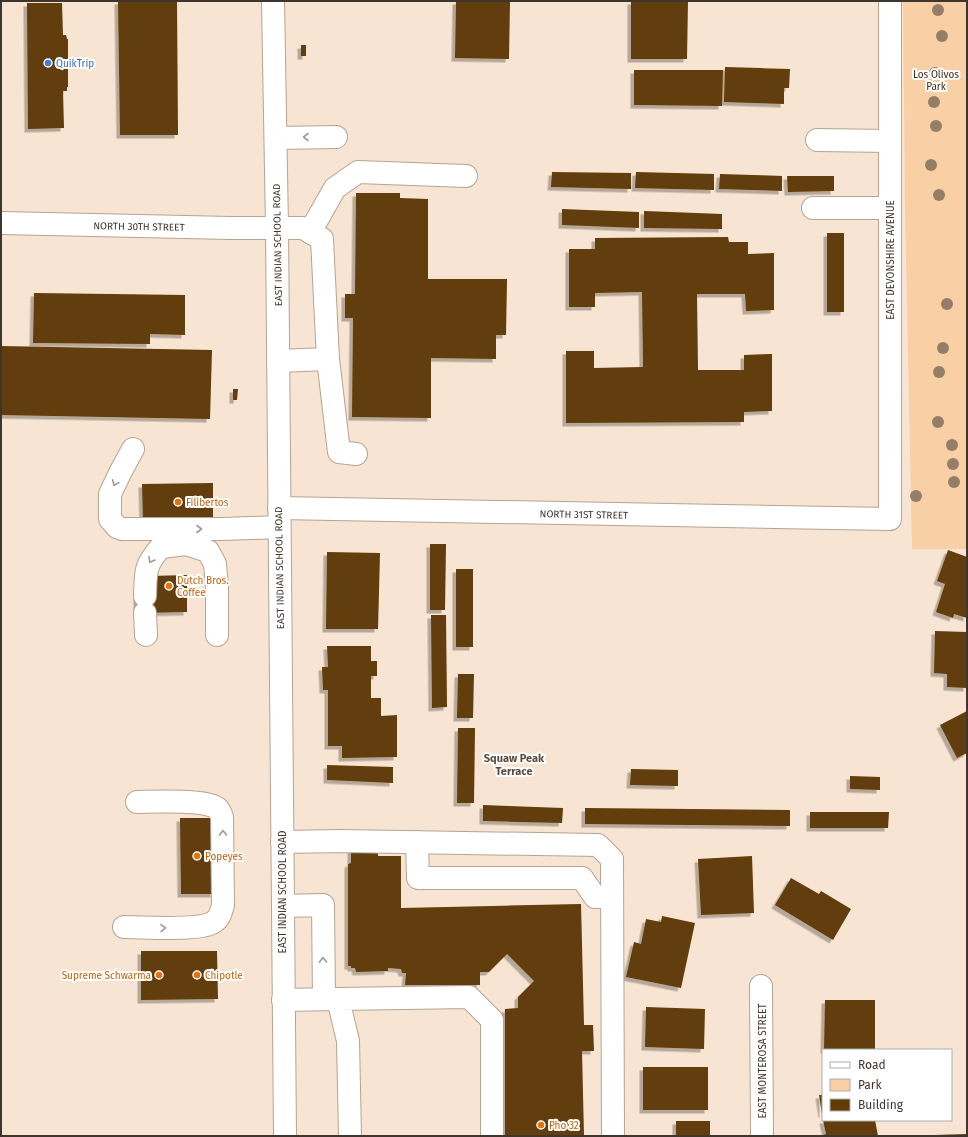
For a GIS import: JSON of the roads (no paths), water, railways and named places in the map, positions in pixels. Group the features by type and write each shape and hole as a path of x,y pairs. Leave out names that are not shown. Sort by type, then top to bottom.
{"street":[{"name":"EAST INDIAN SCHOOL ROAD","path":"274,1 285,1136"},
{"name":"EAST DEVONSHIRE AVENUE","path":"890,1 890,518"},
{"path":"276,138 336,137"},
{"path":"816,140 890,141"},
{"path":"356,454 339,452 328,359 322,239 310,232 335,188 358,172 466,176"},
{"path":"813,208 890,208"},
{"name":"NORTH 30TH STREET","path":"1,223 303,228 310,232"},
{"path":"278,361 328,359"},
{"name":"NORTH 31ST STREET","path":"133,449 110,494 110,519 116,527 122,529 149,530 279,518 890,518"},
{"path":"146,635 146,568 154,554 161,547 186,544 208,551 215,564 217,587 217,635"},
{"path":"124,927 195,927 212,924 219,918 223,905 222,817 218,808 209,804 195,802 137,802"},
{"path":"282,842 341,841 598,845 612,858 613,1136"},
{"path":"417,842 418,878 582,878 595,897 612,897"},
{"path":"283,906 323,905 331,999 348,1041 350,1136"},
{"name":"EAST MONTEROSA STREET","path":"761,986 762,1136"},
{"path":"283,1000 469,997 492,1020 492,1136"}],"place":[{"name":"QuikTrip","path":"48,63"},
{"name":"Filibertos","path":"178,502"},
{"name":"Dutch Bros. Coffee","path":"169,586"},
{"name":"Popeyes","path":"197,856"},
{"name":"Supreme Schwarma","path":"159,975"},
{"name":"Chipotle","path":"197,975"},
{"name":"Pho 32","path":"541,1125"}],"district":[{"name":"Squaw Peak Terrace","path":"514,764"}],"park label":[{"name":"Los Olivos Park","path":"936,80"}]}
